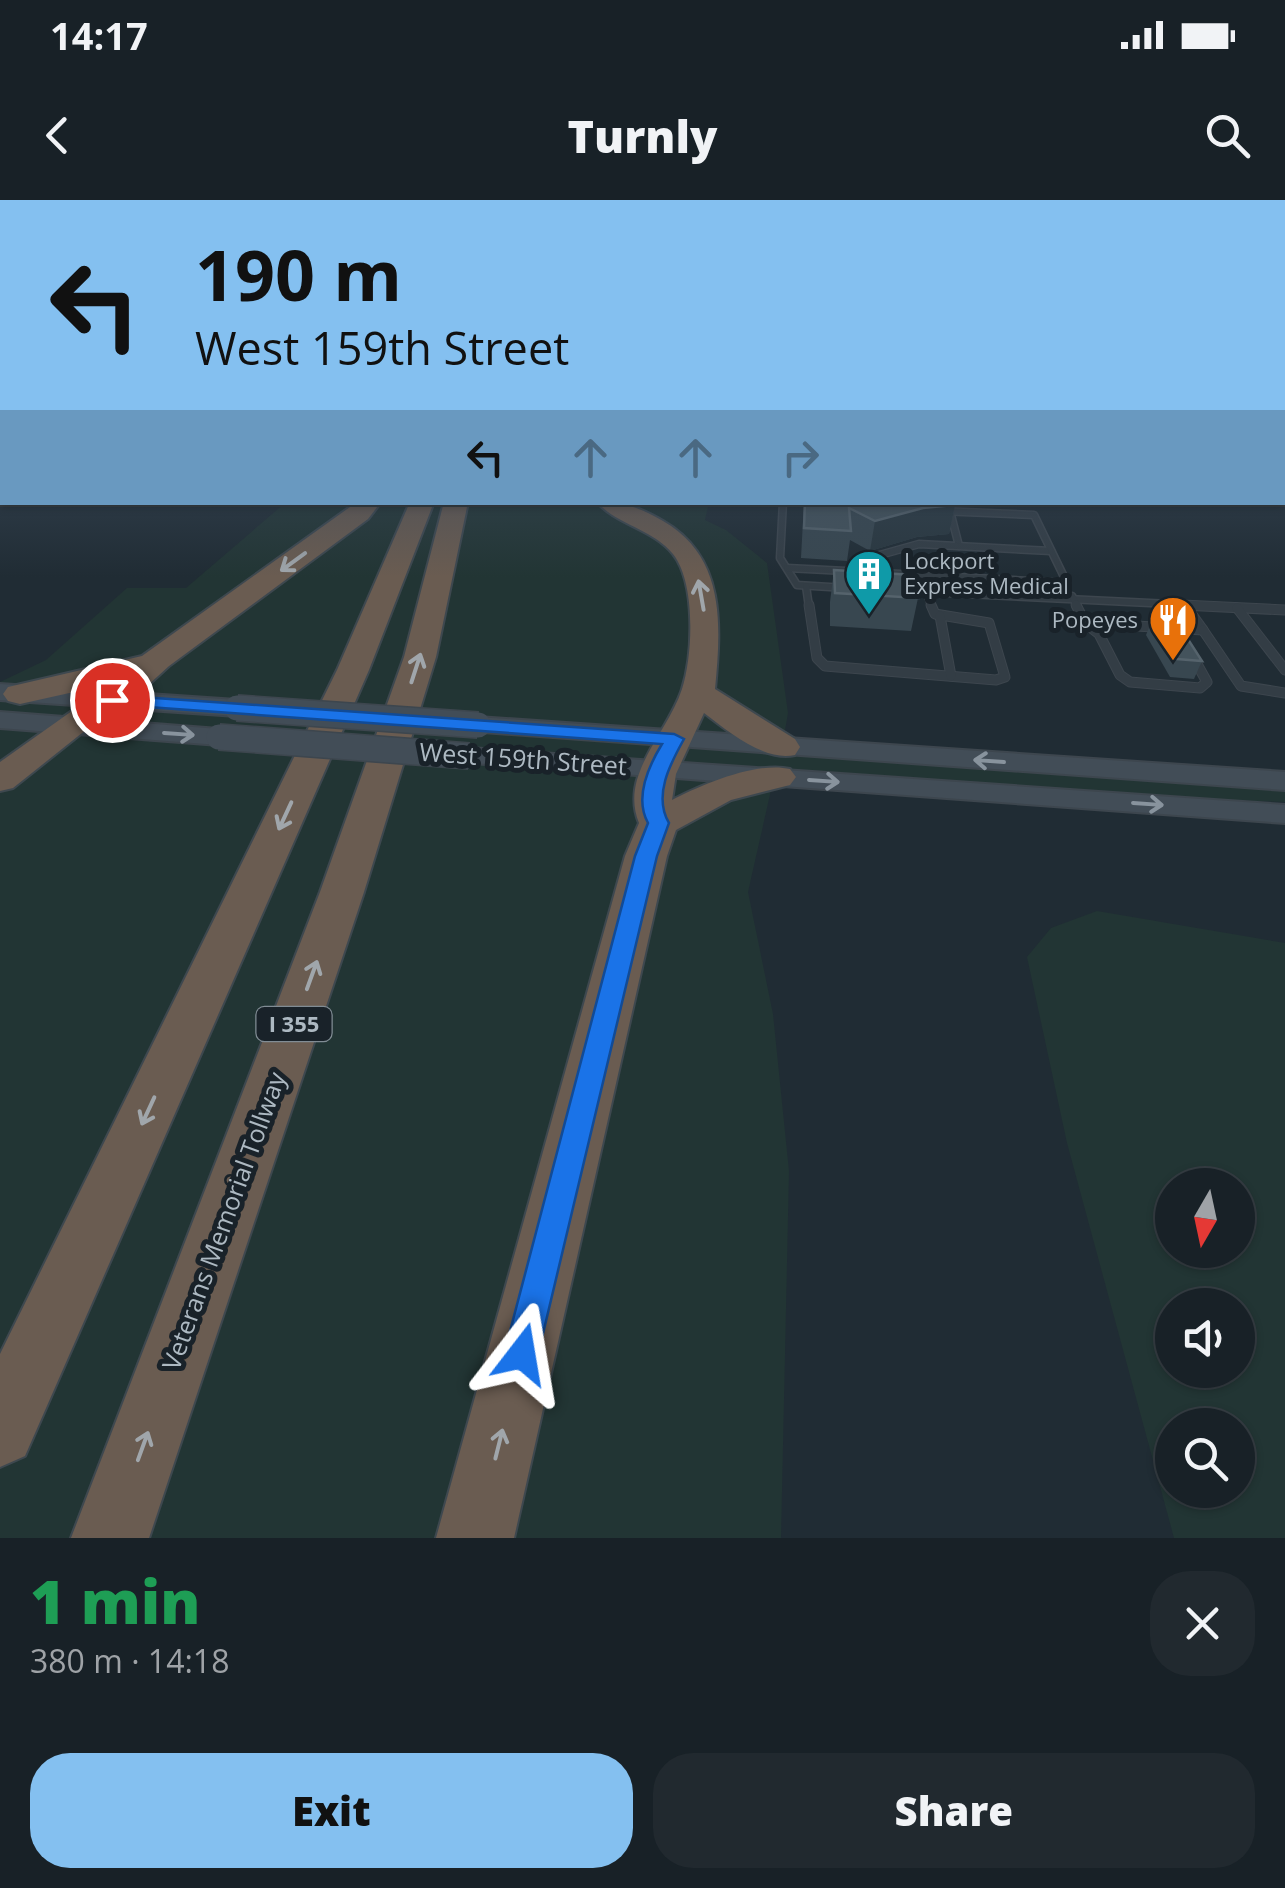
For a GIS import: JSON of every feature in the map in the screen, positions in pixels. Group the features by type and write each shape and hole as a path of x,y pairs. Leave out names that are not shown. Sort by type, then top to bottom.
{"highway":[{"path":"0,780 70,726 112,700 158,658 367,505"},
{"path":"0,1431 353,670 421,505"},
{"name":"Veterans Memorial Tollway","path":"110,1538 390,748 420,657 455,505"},
{"path":"475,1538 663,777 689,702 698,692 705,606 690,556 665,533 614,505"},
{"path":"10,693 78,684 158,658"},
{"path":"663,777 717,792 779,762 734,719 698,692"}],"main road":[{"name":"West 159th Street","path":"10,693 478,725 663,777"},
{"name":"West 159th Street","path":"0,720 469,756 663,777 779,762 1285,781"},
{"name":"West 159th Street","path":"779,762 1285,814"}],"lane":[{"path":"783,505 780,558 796,585 865,589"},
{"path":"931,510 1034,515 1086,623 1099,634 1120,675 1130,682 1200,688 1207,682 1175,629"},
{"path":"950,511 959,546"},
{"path":"872,572 869,558 920,544 1051,551"},
{"path":"786,568 1066,583"},
{"path":"806,586 817,658 825,666 996,680 1006,673 988,623 940,616 931,611 920,575"},
{"path":"885,590 1285,610"},
{"path":"1185,605 1241,686 1285,693"},
{"path":"1236,608 1285,670"},
{"path":"940,616 951,676"},
{"path":"1086,623 1203,630"},
{"path":"1264,687 1285,682"}],"green space":[{"path":"283,505 709,505 705,520 726,530 767,563 788,713 781,754 1285,790 1285,802 1217,800 776,768 748,892 773,1014 789,1171 781,1538 0,1538 0,682 46,660 127,588 186,588"},
{"path":"1097,911 1285,943 1285,1538 1174,1538 1166,1508 1255,1508 1255,1408 1155,1408 1155,1468 1067,1143 1027,957 1051,928"}],"building":[{"path":"805,505 955,505 923,508 875,521 849,508 851,531 804,528"},
{"path":"834,570 913,575 918,598 835,593"},
{"path":"1153,618 1175,619 1202,661 1177,659"}],"place":[{"name":"Lockport Express Medical","path":"869,616"},
{"name":"Popeyes","path":"1173,662"}],"route":[{"path":"112,700 674,739 656,769 652,812 658,823 646,856 522,1354"}]}
